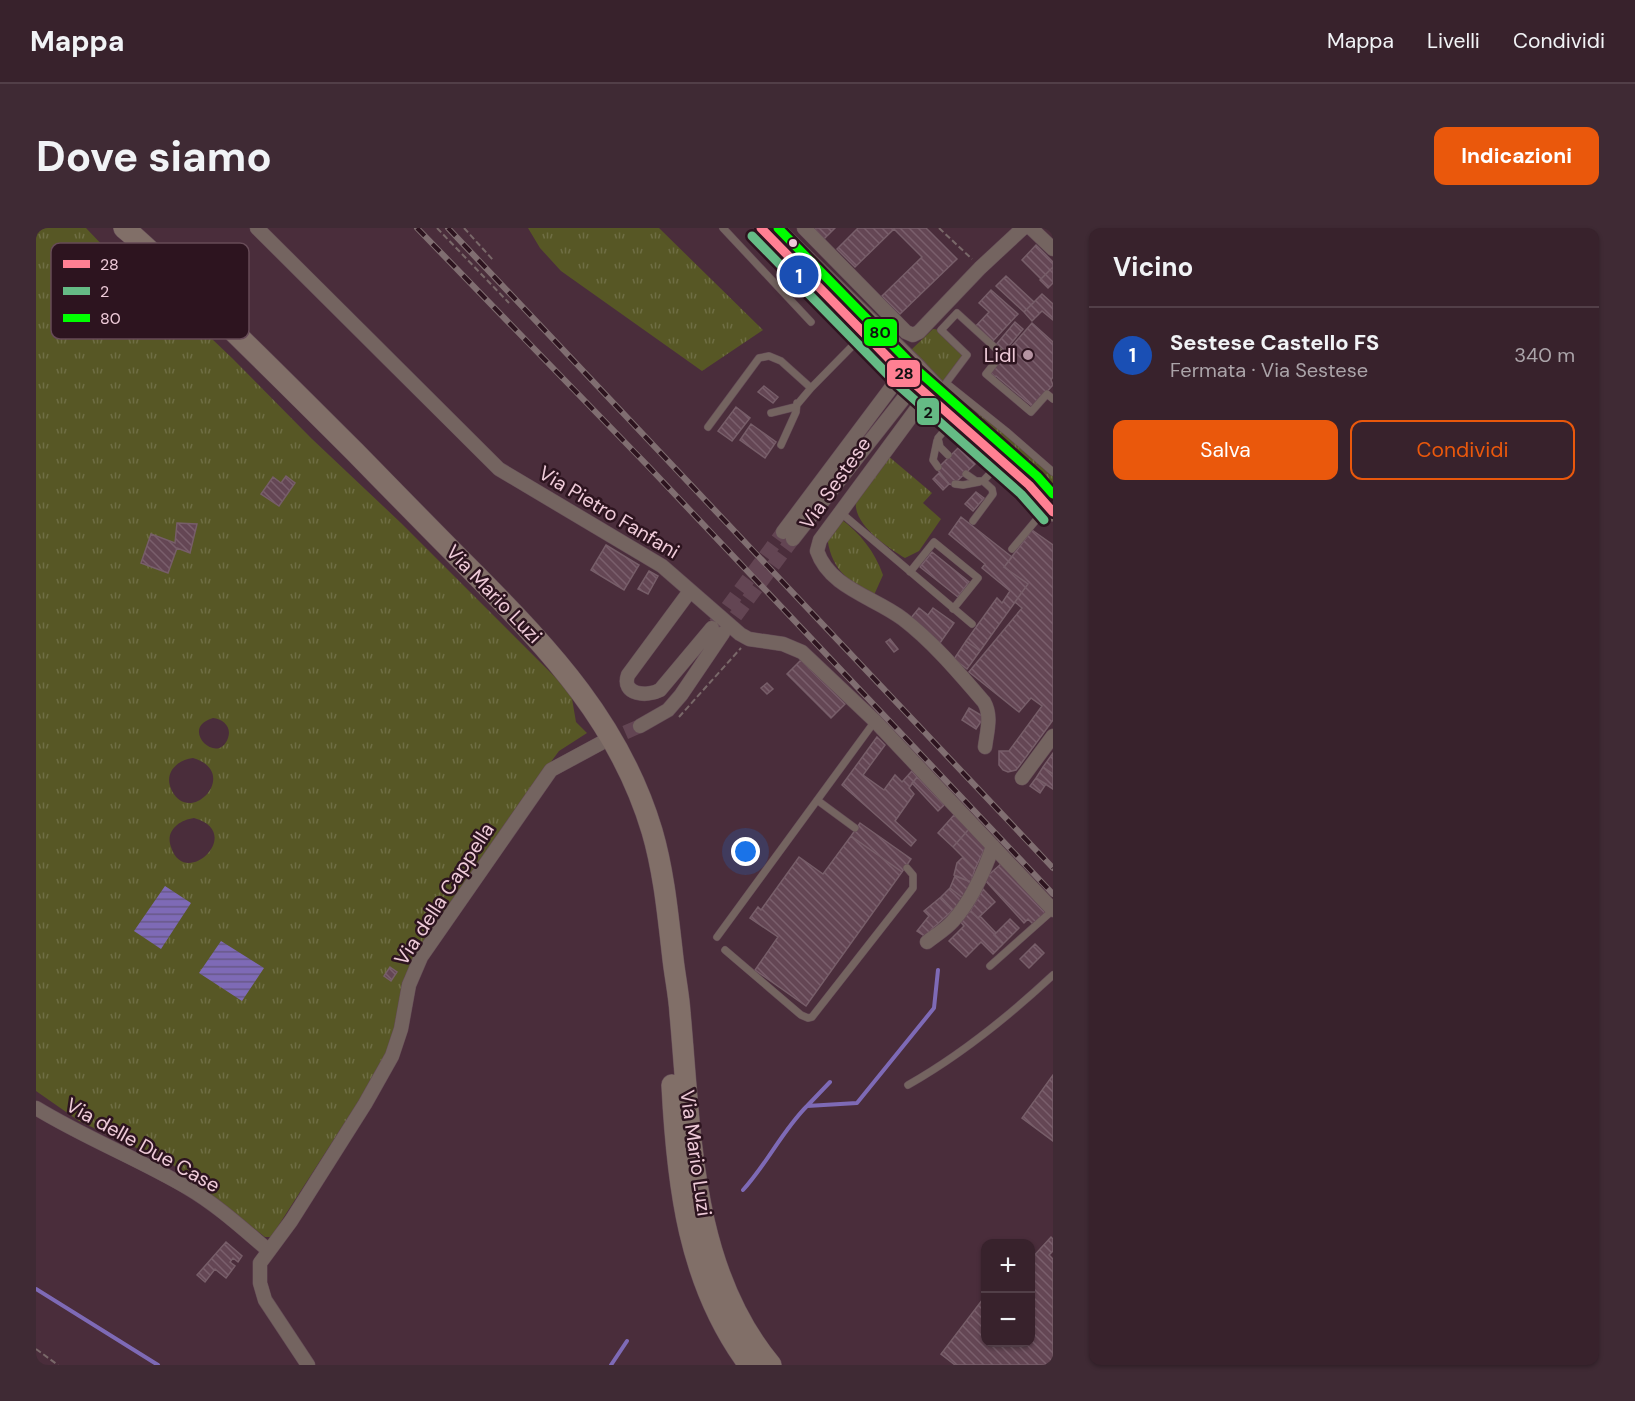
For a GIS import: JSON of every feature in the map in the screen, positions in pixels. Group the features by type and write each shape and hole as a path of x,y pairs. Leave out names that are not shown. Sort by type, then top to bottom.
{"main road":[{"name":"Via Mario Luzi","path":"108,228 126,243"},
{"name":"Via Mario Luzi","path":"124,228 142,243"},
{"path":"774,228 832,285 872,330 909,378 957,413"},
{"path":"872,330 1029,485 1050,509"},
{"name":"Via Mario Luzi","path":"243,339 553,655 601,720 628,767 646,811 664,885 680,1011 693,1161 703,1219 730,1298 747,1330 771,1365"},
{"name":"Via Mario Luzi","path":"673,961 670,1008 673,1094 677,1156 686,1221 693,1253 716,1311 735,1346 749,1365"}],"street":[{"name":"Via Pietro Fanfani","path":"257,228 499,470 662,566 749,639"},
{"path":"804,228 906,332 913,335 919,332 980,268 1023,228"},
{"path":"1031,228 1052,247"},
{"path":"1051,228 1052,247"},
{"path":"788,536 909,378 957,413"},
{"name":"Via Sestese","path":"909,378 840,512 818,545 819,557 841,582 902,618 931,644 979,695 988,709 985,747"},
{"path":"640,726 668,710 681,695 718,631 660,690 648,695 641,694 627,686 628,675 690,591"},
{"path":"749,639 783,644 802,652 875,721 1053,910"},
{"path":"1022,778 1053,736"},
{"name":"Via della Cappella","path":"268,1250 291,1221 365,1104 392,1056 401,1029 408,985 421,957 551,770 601,743"},
{"path":"927,942 953,922 970,897 986,866 993,846"},
{"name":"Via delle Due Case","path":"36,1108 190,1189 219,1209 268,1250"},
{"path":"268,1250 259,1268 261,1290 282,1328 308,1365"}],"lane":[{"path":"723,228 811,322"},
{"path":"761,228 872,330 792,409 771,413"},
{"path":"1053,399 1047,394 1031,412 986,374 1002,354 957,313 941,330 967,354 946,383 1006,430 1053,472"},
{"path":"708,427 759,358 769,356 782,361 812,388"},
{"path":"781,445 796,412 797,404"},
{"path":"938,467 933,460 938,438 957,413"},
{"path":"938,438 940,447 948,455"},
{"path":"955,484 963,485 981,481 1003,460"},
{"path":"966,474 992,489 993,494 973,521"},
{"path":"1012,549 1050,509"},
{"path":"840,512 972,624"},
{"path":"910,572 933,542 978,578 953,609"},
{"path":"717,937 875,721"},
{"path":"817,800 855,828"},
{"path":"724,950 801,1015 812,1017 913,888 913,875 907,868"},
{"path":"990,966 1053,910"},
{"path":"908,1085 931,1072 1000,1021 1053,975"}],"path":[{"path":"437,228 509,303"},
{"path":"464,228 493,260"},
{"path":"939,228 980,268"},
{"path":"675,719 683,714 749,639"},
{"path":"36,1349 58,1365"}],"green space":[{"path":"36,228 86,228 100,243 51,243 51,339 212,339 571,693 576,722 587,733 559,751 504,825 405,976 401,989 400,1018 387,1057 271,1237 265,1237 173,1165 79,1121 36,1091","holes":["213,718 220,720 228,727 229,734 223,746 217,749 204,743 199,729 203,723","193,758 207,765 213,774 208,793 200,800 190,803 180,800 172,791 169,779 177,765","194,818 209,825 214,835 213,845 198,861 188,863 178,859 171,847 170,836 175,827 183,821"]},
{"path":"528,228 659,228 763,330 702,371 561,271 540,248"},
{"path":"933,329 941,330 967,355 946,383 1053,472 1053,498 937,383 911,350"},
{"path":"887,455 932,493 923,503 941,519 919,551 905,558 871,533 858,515 856,506 859,492"},
{"path":"841,519 866,544 880,567 883,575 874,595 855,584 841,572 832,556 827,535"}],"shaded area":[{"path":"165,886 191,903 161,949 134,931"},
{"path":"221,941 264,968 242,1001 199,973"}],"building":[{"path":"814,228 835,228 824,239"},
{"path":"858,228 926,228 957,259 900,314 882,296 922,257 894,229 855,267 837,249"},
{"path":"1036,245 1053,262 1053,267 1041,279 1022,260"},
{"path":"1053,267 1053,283 1048,288 1040,280"},
{"path":"1006,276 1034,302 1024,312 996,286"},
{"path":"991,290 1018,314 992,342 975,327 989,312 979,303"},
{"path":"1042,294 1053,304 1053,320 1042,311 1032,321 1024,312"},
{"path":"1015,322 1023,329 1003,353 995,346"},
{"name":"Lidl","path":"1032,323 1053,342 1053,377 1051,380 1053,385 1033,407 996,376 994,378 990,374"},
{"path":"764,386 778,397 773,403 758,392"},
{"path":"736,407 750,418 732,441 718,431"},
{"path":"751,424 776,442 765,458 740,440"},
{"path":"959,447 975,464 953,485 949,484 937,469"},
{"path":"939,473 949,484 943,490 933,479"},
{"path":"286,476 295,483 279,506 261,494 273,477 281,483"},
{"path":"976,492 984,498 973,511 965,504"},
{"path":"961,517 1012,557 1004,567 1028,584 980,651 966,641 997,598 1002,603 1010,591 982,568 985,564 949,534"},
{"path":"177,523 197,524 190,553 177,548 168,573 141,563 151,534 175,543"},
{"path":"1032,530 1053,545 1053,720 1016,770 1008,772 999,765 999,751 1009,751 1042,706 1031,698 1019,712 969,672 1022,608 1015,602 1028,584 1004,567"},
{"path":"606,545 639,565 624,590 591,570"},
{"path":"932,552 969,582 958,597 920,567"},
{"path":"649,571 658,576 648,594 638,589"},
{"path":"919,608 928,615 933,608 954,623 940,643 911,618"},
{"path":"890,639 898,649 894,652 886,642"},
{"path":"966,641 980,651 967,669 954,659"},
{"path":"801,660 845,704 831,718 787,674"},
{"path":"767,683 773,689 767,694 761,688"},
{"path":"969,708 984,717 976,729 962,720"},
{"path":"877,737 885,745 863,775 884,790 895,775 902,782 912,771 917,777 909,788 914,794 895,821 916,840 911,846 842,785"},
{"path":"1053,753 1053,774 1043,767"},
{"path":"1043,767 1053,774 1053,789 1036,778"},
{"path":"917,777 944,805 938,811 912,783"},
{"path":"1036,778 1046,784 1040,793 1030,786"},
{"path":"954,815 969,829 953,847 938,833"},
{"path":"860,823 911,859 902,872 851,836"},
{"path":"969,829 986,846 975,869 953,847"},
{"path":"851,836 902,872 806,1006 755,970 778,937 750,918 758,907 761,910 799,857 823,874"},
{"path":"963,857 975,869 971,882 954,875 957,863"},
{"path":"1002,863 1047,912 1033,924 1028,919 1024,923 984,879"},
{"path":"955,876 971,882 964,899 950,888"},
{"path":"950,888 964,899 953,910 941,897"},
{"path":"983,889 995,902 978,918 970,911"},
{"path":"941,897 953,910 926,937 917,931 929,916 924,911"},
{"path":"970,911 978,918 980,916 1003,944 993,954 981,942 966,957 949,941 964,926 960,921"},
{"path":"1010,919 1019,928 1003,944 994,935"},
{"path":"1035,944 1044,953 1029,968 1020,959"},
{"path":"390,967 397,972 391,981 384,976"},
{"path":"1053,1075 1053,1141 1022,1118"},
{"path":"1051,1237 1053,1239 1053,1251 1049,1255 1053,1259 1053,1365 955,1365 941,1354 981,1302 981,1347 1035,1347 1035,1255"},
{"path":"226,1242 242,1256 238,1262 233,1258 230,1262 235,1266 226,1278 215,1269 205,1282 197,1275"}],"waterway":[{"path":"743,1190 807,1106 857,1103 934,1008 938,970"},
{"path":"808,1105 830,1082"},
{"path":"36,1289 158,1365"},
{"path":"611,1365 627,1341"}],"tunnel":[{"path":"715,624 783,532"},
{"path":"723,633 793,539"},
{"path":"606,741 640,726"}],"railway":[{"path":"417,228 648,466 1053,894"},
{"path":"448,228 1053,868"}],"transit line":[{"name":"28","path":"761,228 908,378 1029,485 1053,512"},
{"name":"80","path":"778,228 916,369 1037,476 1053,494"},
{"name":"2","path":"752,236 899,386 1021,494 1044,520"}],"place":[{"name":"Sestese Castello FS","path":"799,275"},
{"name":"Lidl","path":"1028,355"}]}
